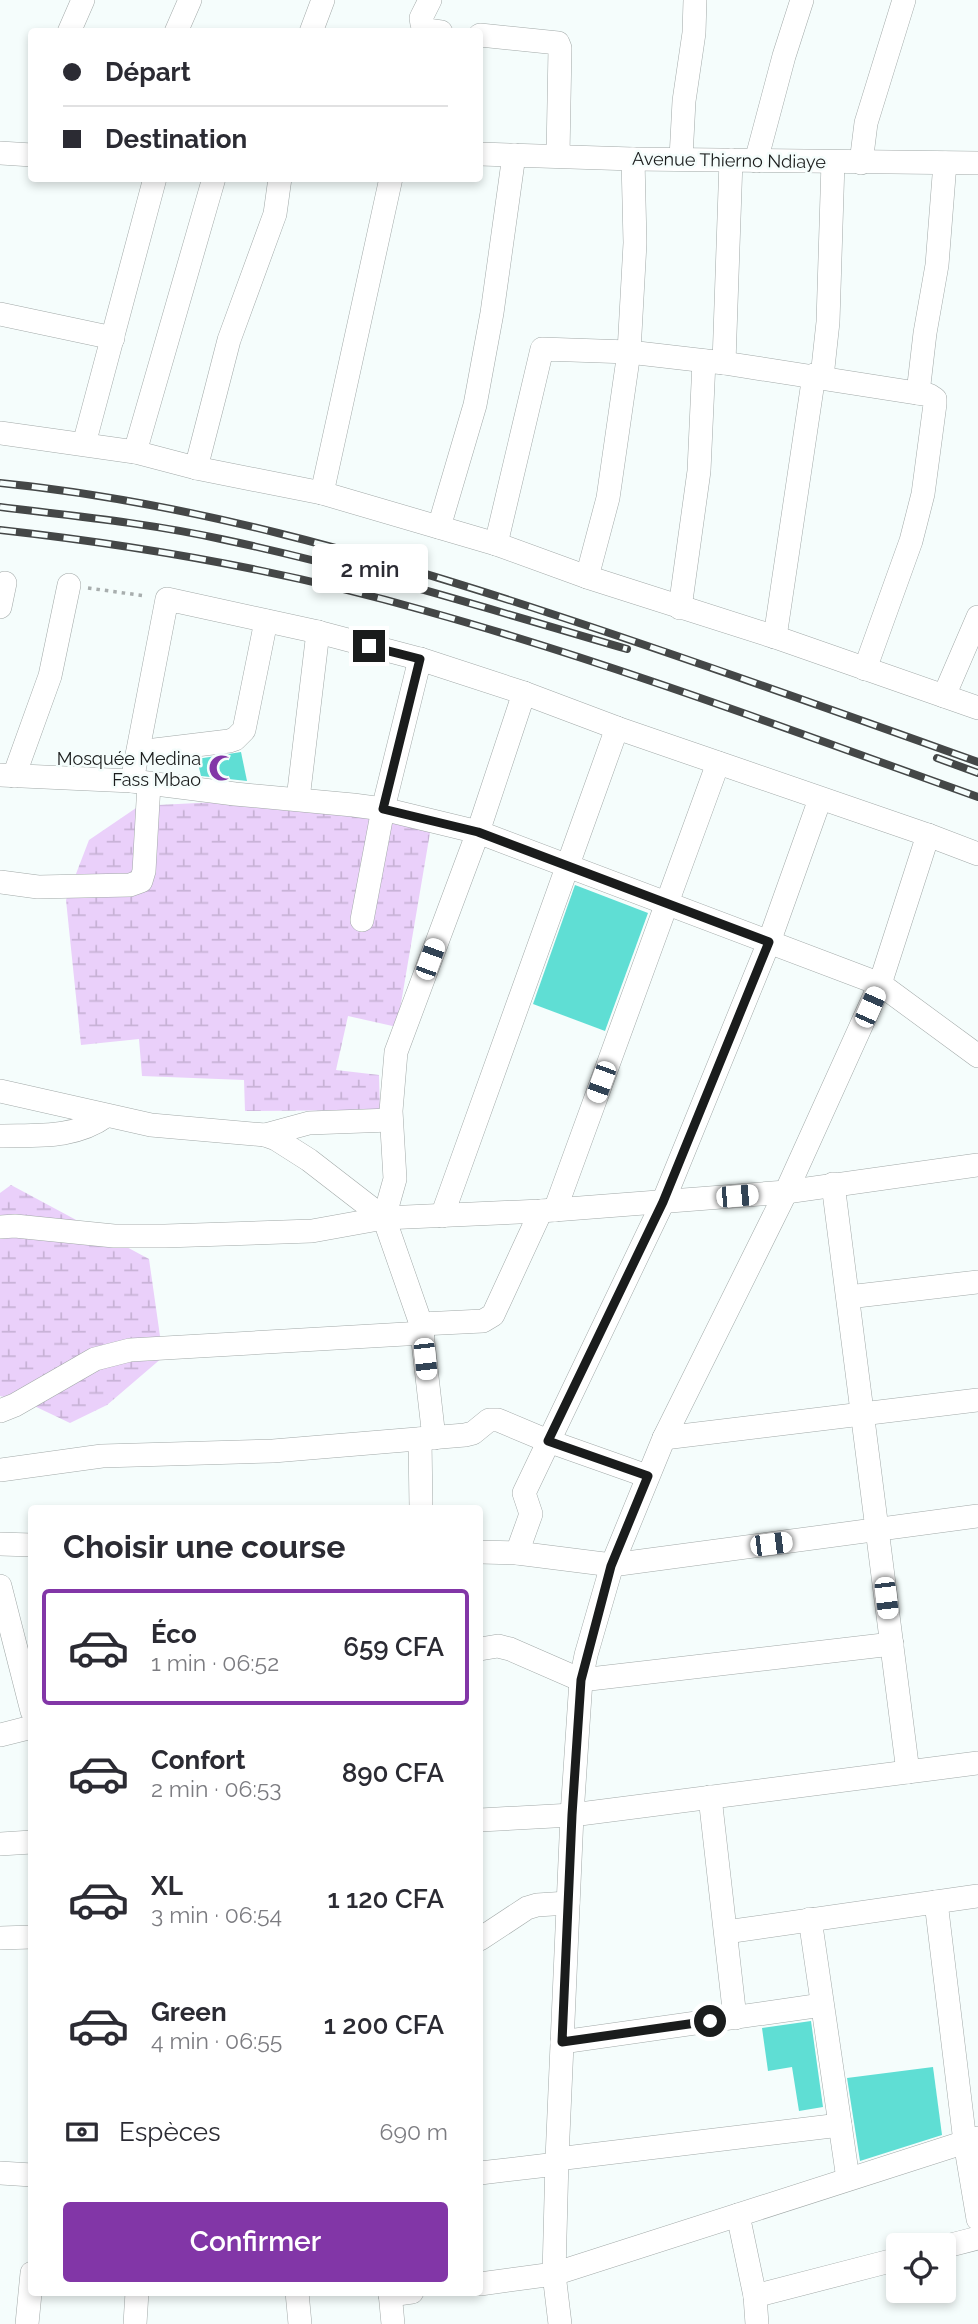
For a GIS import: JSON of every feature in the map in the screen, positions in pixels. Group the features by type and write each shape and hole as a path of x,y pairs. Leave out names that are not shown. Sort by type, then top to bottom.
{"street":[{"path":"71,28 83,0"},
{"path":"178,28 190,0"},
{"path":"312,28 323,0"},
{"path":"425,28 421,18 430,0"},
{"path":"681,158 695,0"},
{"path":"756,161 802,0"},
{"path":"861,163 866,123 904,0"},
{"path":"483,35 558,43 558,155"},
{"path":"0,153 28,150"},
{"name":"Avenue Thierno Ndiaye","path":"483,154 633,159 978,163"},
{"path":"439,527 475,405 494,301 514,155"},
{"path":"587,577 608,498 629,352 635,243 633,159"},
{"path":"680,608 714,362 731,160"},
{"path":"775,637 828,322 833,162"},
{"path":"918,393 937,265 945,163"},
{"path":"84,444 154,182"},
{"path":"135,452 213,182"},
{"path":"196,468 229,340 275,214 279,182"},
{"path":"322,493 390,182"},
{"path":"0,314 113,338"},
{"path":"496,544 542,349 629,352 714,362 929,395 935,399 935,404 923,494 911,541 865,669"},
{"path":"0,433 135,452 196,468 322,493 496,544 978,708"},
{"path":"0,607 5,583"},
{"path":"69,585 50,676 7,775 141,782 383,809 478,832 569,864 880,984 978,1056"},
{"path":"0,882 38,887 131,885 141,881 144,871 138,752 167,599 318,632 420,659 524,693 978,855"},
{"path":"944,696 978,617"},
{"path":"138,752 229,741 240,735 244,730 266,621"},
{"path":"298,799 318,632"},
{"path":"362,920 383,809 420,659"},
{"path":"384,1218 395,1179 391,1120 396,1052 478,832 524,693"},
{"path":"442,1216 617,728"},
{"path":"0,1411 94,1359 130,1350 422,1329 483,1321 493,1315 548,1210 718,763"},
{"path":"517,1553 531,1514 524,1493 663,1202 769,942 820,799"},
{"path":"561,2324 554,2274 557,2161 572,1815 581,1680 611,1566 664,1438 786,1192 880,984 928,835"},
{"path":"0,1091 151,1125 265,1135 309,1160 384,1218 422,1329 427,1438 421,1505"},
{"path":"0,1136 79,1131 106,1116"},
{"path":"265,1135 309,1123 391,1120"},
{"path":"0,1227 15,1226 114,1236 312,1231 384,1218 548,1210 786,1192 978,1165"},
{"path":"833,1184 908,1772"},
{"path":"848,1297 978,1282"},
{"path":"664,1438 978,1400"},
{"path":"0,1470 102,1456 273,1451 465,1435 473,1433 484,1422 498,1420 548,1441 648,1476"},
{"path":"483,1552 517,1553 611,1566 978,1516"},
{"path":"0,1544 28,1545"},
{"path":"0,1586 28,1696"},
{"path":"483,1648 498,1646 510,1649 581,1680 892,1644"},
{"path":"0,1735 28,1728"},
{"path":"483,1819 572,1815 978,1763"},
{"path":"710,1797 735,2018"},
{"path":"0,1844 28,1842"},
{"path":"726,1932 978,1896"},
{"path":"936,1902 971,2140 978,2219"},
{"path":"483,1937 527,1908 568,1903"},
{"path":"810,1919 848,2179"},
{"path":"0,1938 28,1937"},
{"path":"562,2042 822,2006"},
{"path":"483,2173 840,2125"},
{"path":"483,2284 554,2274 971,2140"},
{"path":"0,2173 28,2175"},
{"path":"738,2215 755,2296 757,2324"},
{"path":"956,2244 978,2238"},
{"path":"755,2296 886,2262"},
{"path":"27,2324 30,2296"},
{"path":"135,2324 137,2296"},
{"path":"296,2296 300,2324"},
{"path":"393,2324 397,2296"}],"path":[{"path":"69,585 167,599"}],"green space":[{"path":"217,802 269,805 431,827 397,1027 348,1016 336,1070 379,1075 380,1110 245,1111 244,1080 142,1076 139,1039 81,1045 66,900 89,840 139,806"},
{"path":"11,1185 149,1259 163,1357 107,1405 70,1423 30,1404 0,1396 0,1193"}],"building":[{"name":"Mosquée Medina Fass Mbao","path":"241,752 247,781 201,776 197,759"},
{"path":"575,885 648,913 605,1031 533,1004"},
{"path":"811,2021 823,2107 799,2111 792,2067 768,2071 762,2028"},
{"path":"933,2067 942,2135 860,2161 847,2078"}],"railway":[{"path":"0,483 140,503 209,517 414,570 603,631 978,762"},
{"path":"0,507 111,520 272,550 425,590 627,649"},
{"path":"0,530 161,552 268,572 426,611 635,676 978,797"},
{"path":"937,758 978,773"}],"place":[{"name":"Mosquée Medina Fass Mbao","path":"222,768"}],"route":[{"path":"369,646 420,659 383,809 478,832 569,864 769,942 663,1202 548,1441 648,1476 611,1566 581,1680 562,2042 710,2021"}]}
